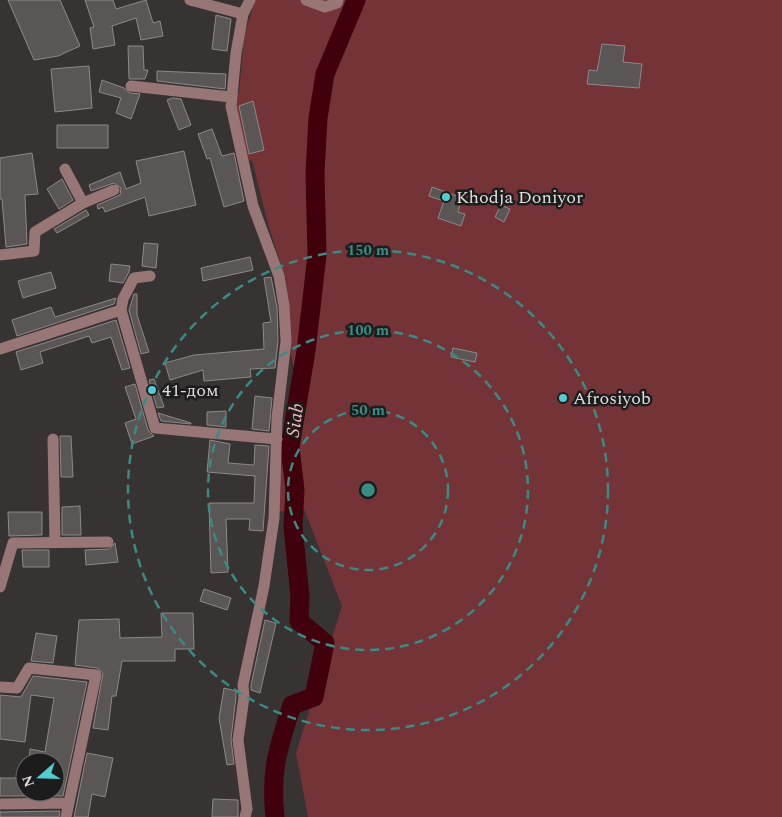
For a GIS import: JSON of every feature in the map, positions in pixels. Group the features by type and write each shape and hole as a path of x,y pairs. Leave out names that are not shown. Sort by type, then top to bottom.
{"street":[{"path":"190,0 243,14"},
{"path":"245,817 248,809 238,740 244,697 243,685 264,586 274,518 277,440 286,341 284,306 279,276 253,206 236,138 231,106 236,53 243,14 250,0"},
{"path":"306,0 325,7 337,3 338,0"},
{"path":"131,86 231,97"},
{"path":"65,169 83,202"},
{"path":"0,255 34,251 35,232 83,202 114,190"},
{"path":"150,276 134,278 123,299 121,310 154,428 277,440"},
{"path":"0,349 121,310"},
{"path":"53,438 55,542"},
{"path":"0,587 13,543 108,542"},
{"path":"0,687 18,688 29,668 96,675 66,817"},
{"path":"0,804 68,803"}],"shaded area":[{"name":"Afrosiyob","path":"255,0 782,0 782,817 308,817 296,753 342,606 304,509 274,512 296,380 291,354 286,280 268,224 252,160 246,161 233,95 239,93 244,37"}],"building":[{"path":"8,0 60,0 80,46 58,56 34,60"},
{"path":"85,0 113,0 116,9 146,0 153,23 160,21 163,36 141,40 136,18 112,26 115,45 93,49 90,28 94,27"},
{"path":"216,15 231,19 227,51 212,49"},
{"path":"602,44 625,46 623,62 642,64 639,88 587,84 589,70 597,71"},
{"path":"128,46 143,46 144,70 148,70 145,79 129,79"},
{"path":"89,66 92,108 55,112 51,69"},
{"path":"157,71 226,74 225,89 157,81"},
{"path":"102,80 124,88 130,93 140,94 131,119 116,113 121,98 99,92"},
{"path":"172,98 181,99 191,125 179,130 167,100"},
{"path":"253,101 264,150 249,154 239,106"},
{"path":"57,125 108,125 108,148 57,148"},
{"path":"212,129 222,156 234,153 244,201 224,207 210,158 207,159 198,134"},
{"path":"184,151 196,205 149,216 145,197 105,212 103,207 98,209 97,205 120,195 121,188 114,183 91,191 89,185 120,172 126,189 141,183 136,161"},
{"path":"32,153 38,194 25,195 27,244 6,247 2,199 0,199 0,158"},
{"path":"62,179 73,200 59,209 47,189"},
{"path":"432,187 462,198 458,212 465,214 461,226 438,218 444,201 429,196"},
{"path":"501,205 510,209 504,222 495,217"},
{"path":"86,210 89,215 57,233 54,229"},
{"path":"144,243 158,244 156,268 142,266"},
{"path":"250,257 253,270 203,281 201,268"},
{"path":"111,264 130,266 123,283 109,281"},
{"path":"51,272 56,288 23,298 18,281"},
{"path":"271,277 277,307 278,341 275,368 250,369 251,377 204,381 203,370 170,380 165,363 194,355 264,349 263,323 271,322 264,278"},
{"path":"134,294 137,294 137,315 149,352 141,354 129,310"},
{"path":"116,298 114,304 17,336 12,320 51,307 55,317"},
{"path":"116,320 130,368 122,370 111,337 92,343 89,336 40,352 43,363 21,370 16,352"},
{"path":"453,348 477,353 475,362 451,357"},
{"path":"154,379 164,407 157,408 149,380"},
{"path":"135,384 148,430 154,436 132,444 125,423 136,419 125,387"},
{"path":"255,396 272,398 269,431 252,429"},
{"path":"226,411 226,427 207,425 207,412"},
{"path":"158,413 191,423 191,424 161,421"},
{"path":"60,436 71,436 73,477 61,477"},
{"path":"210,440 230,444 228,463 254,465 255,445 269,446 263,531 249,530 250,519 226,519 228,572 211,573 209,503 254,503 255,476 207,472"},
{"path":"80,506 81,535 62,535 62,507"},
{"path":"8,512 42,512 42,535 9,536"},
{"path":"115,543 118,562 86,565 85,550 109,549"},
{"path":"22,550 49,550 49,567 23,567"},
{"path":"204,589 231,598 227,610 200,601"},
{"path":"161,613 193,613 194,649 175,649 175,661 122,661 116,696 112,696 108,730 93,728 103,673 97,668 75,665 79,620 119,619 120,638 162,637"},
{"path":"265,620 276,623 260,693 251,690 251,685"},
{"path":"36,633 57,636 53,663 31,661"},
{"path":"33,676 87,682 65,786 65,752 45,752 54,698 31,695 25,742 0,739 0,695 21,697"},
{"path":"224,688 236,691 231,739 234,764 227,765 219,718"},
{"path":"30,749 45,752 30,752"},
{"path":"87,753 113,758 105,797 92,794 88,817 74,817"},
{"path":"0,778 15,778 15,796 0,796"},
{"path":"213,799 238,800 238,817 212,817"},
{"path":"60,811 59,817 0,817 0,812"}],"waterway":[{"name":"Siab","path":"275,817 274,773 283,734 292,705 314,697 325,643 299,621 300,596 293,527 295,490 290,447 306,351 317,255 315,173 318,118 325,74 356,0"}],"place":[{"name":"Khodja Doniyor","path":"446,197"},
{"name":"41-дом","path":"152,390"},
{"name":"Afrosiyob","path":"563,398"}]}
